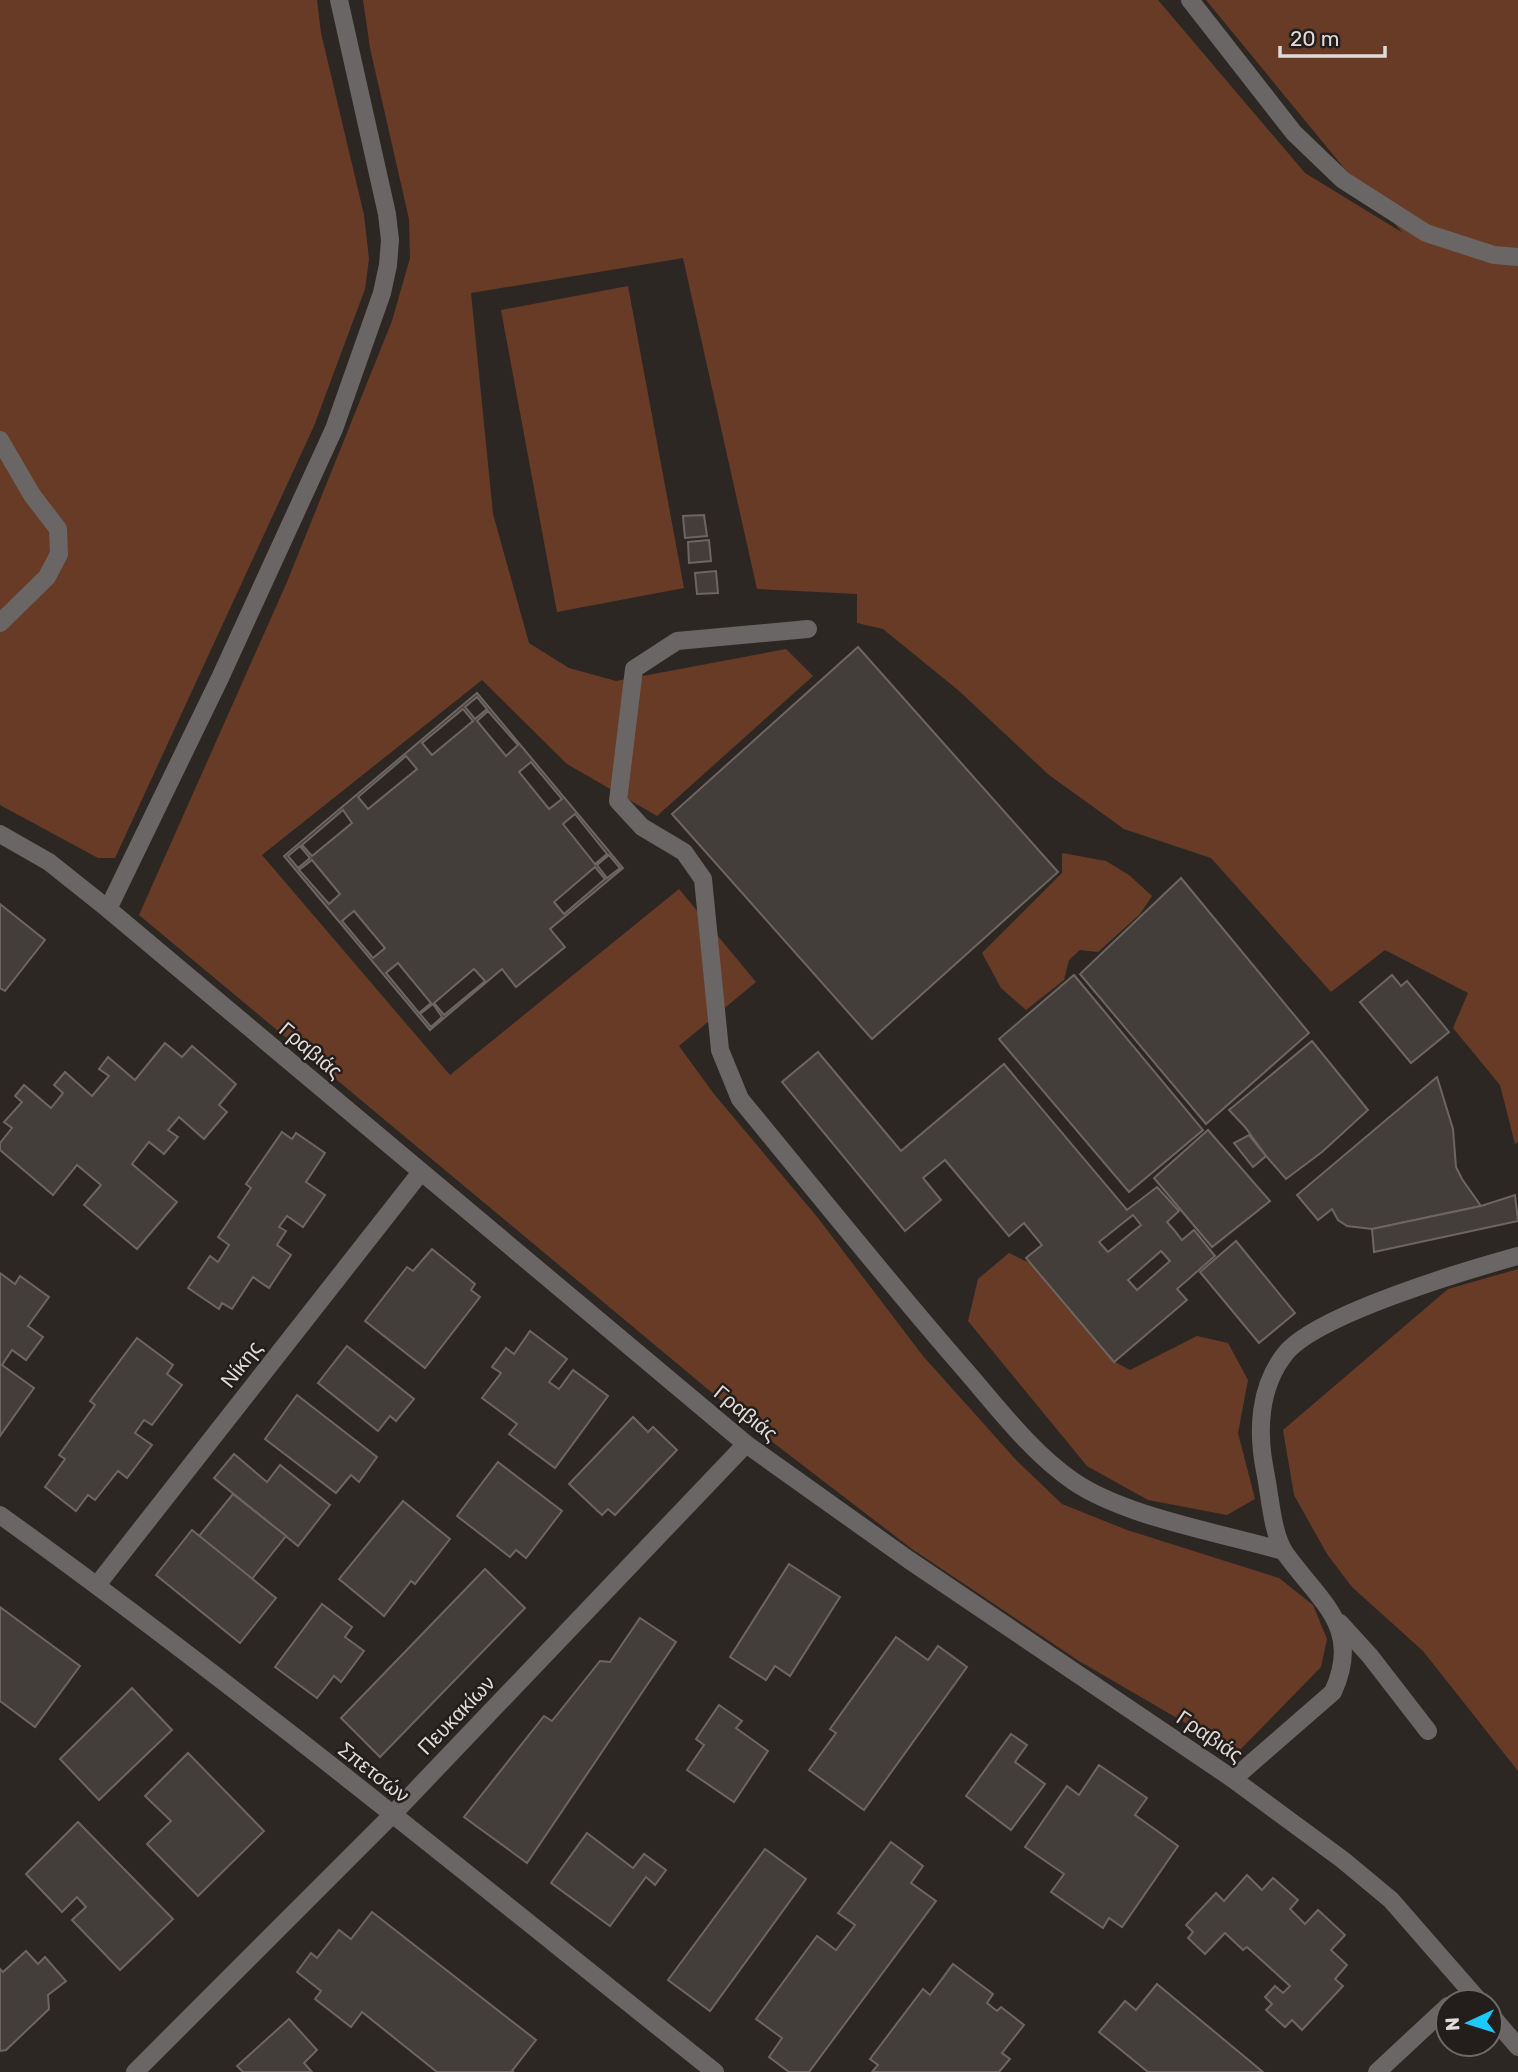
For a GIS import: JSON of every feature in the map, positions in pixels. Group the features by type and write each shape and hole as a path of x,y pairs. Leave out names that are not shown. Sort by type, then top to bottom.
{"street":[{"path":"108,909 220,678 334,429 382,293 388,265 387,214 339,0"},
{"path":"1190,0 1294,133 1342,180 1426,233 1494,255 1518,257"},
{"path":"0,440 32,495 58,529 59,554 47,577 0,623"},
{"path":"808,629 677,641 634,668 618,801 642,827 684,852 702,879 720,1050 740,1099 945,1347 1025,1436 1064,1474 1098,1495 1129,1508 1283,1551"},
{"name":"Γραβιάς","path":"0,834 49,862 108,909 746,1444 909,1560 1233,1779 1343,1860 1391,1900 1468,1987"},
{"name":"Νίκης","path":"97,1585 421,1172"},
{"path":"1428,1731 1283,1551 1276,1531 1264,1464 1262,1406 1267,1384 1287,1351 1314,1331 1374,1303 1518,1256"},
{"name":"Πευκακίων","path":"135,2072 392,1815 746,1444"},
{"name":"Σπετσών","path":"0,1515 97,1585 715,2072"},
{"path":"1233,1779 1333,1692 1341,1674 1343,1654 1342,1638 1335,1618"},
{"path":"1377,2072 1434,2019"},
{"path":"1504,2030 1518,2047"}],"shaded area":[{"path":"0,0 317,0 321,33 364,215 369,259 365,289 314,426 115,858 98,858 0,805"},
{"path":"363,0 1158,0 1305,173 1403,233 1344,168 1206,0 1518,0 1518,1142 1515,1144 1500,1085 1453,1028 1468,993 1385,950 1331,992 1211,858 1124,829 1049,775 958,690 883,629 857,623 857,594 757,589 683,258 471,293 493,514 529,643 569,668 616,681 786,649 813,676 657,816 567,764 482,680 262,855 450,1075 679,889 756,982 679,1046 714,1094 818,1218 923,1356 1017,1461 1062,1504 1127,1530 1279,1578 1313,1605 1327,1639 1321,1667 1237,1753 1079,1661 912,1549 758,1431 139,915 287,582 392,321 410,258 409,219 370,48"},
{"path":"628,286 684,588 557,612 501,310"},
{"path":"1062,853 1106,861 1129,875 1152,896 1140,914 1098,952 1080,950 1069,960 1064,980 1026,1010 1001,988 982,953 1062,873"},
{"path":"1009,1253 1038,1267 1117,1363 1130,1370 1197,1336 1228,1343 1248,1380 1238,1433 1255,1499 1227,1515 1148,1500 1087,1466 968,1321 978,1279"},
{"path":"1518,1269 1518,1771 1423,1651 1352,1587 1327,1554 1294,1495 1283,1430 1448,1289"}],"building":[{"path":"704,515 707,536 685,538 683,516"},
{"path":"709,540 711,561 689,563 688,542"},
{"path":"716,571 718,593 697,594 695,573"},
{"path":"858,647 1058,872 872,1039 672,814"},
{"path":"477,693 623,868 550,929 565,947 516,987 502,969 430,1030 284,856","holes":["477,697 487,709 475,719 465,707","463,709 473,721 432,755 422,743","488,711 518,745 506,756 477,721","406,756 417,769 368,809 358,797","531,762 562,799 549,809 519,772","343,810 352,823 312,856 302,845","575,814 607,854 595,864 563,824","300,846 310,858 298,868 288,856","609,855 620,868 607,878 597,865","312,860 340,894 329,904 299,870","595,867 605,879 564,914 554,902","354,911 385,948 373,958 342,921","398,963 431,1003 419,1013 386,973","474,969 485,981 444,1015 434,1003","433,1004 442,1017 431,1027 420,1014"]},
{"path":"1181,878 1309,1033 1206,1124 1080,974"},
{"path":"0,904 45,940 5,991 0,988"},
{"path":"1074,975 1203,1130 1129,1192 999,1039"},
{"path":"1392,975 1401,986 1407,981 1449,1032 1411,1063 1360,1002"},
{"path":"1312,1041 1368,1110 1322,1152 1286,1179 1229,1110"},
{"path":"165,1043 182,1057 192,1046 236,1084 219,1105 227,1112 204,1139 179,1117 168,1130 178,1137 164,1154 149,1142 132,1164 177,1202 137,1249 84,1205 101,1185 77,1165 53,1195 0,1150 0,1143 12,1128 4,1122 22,1102 15,1096 24,1085 51,1108 63,1093 54,1085 65,1072 92,1096 109,1076 99,1069 108,1057 135,1080"},
{"path":"818,1052 901,1151 1004,1064 1127,1210 1157,1187 1179,1211 1167,1222 1182,1240 1194,1230 1215,1256 1177,1289 1187,1300 1114,1362 1026,1258 1042,1245 1024,1223 1009,1236 945,1160 923,1178 941,1200 905,1231 782,1082","holes":["1133,1215 1141,1225 1108,1252 1099,1242","1161,1251 1170,1261 1137,1290 1128,1280"]},
{"path":"1437,1077 1453,1129 1456,1167 1481,1206 1372,1229 1347,1226 1338,1220 1332,1209 1318,1220 1297,1195"},
{"path":"1208,1130 1270,1201 1212,1247 1154,1178"},
{"path":"282,1132 292,1139 296,1133 325,1153 306,1182 325,1195 303,1227 287,1216 279,1227 286,1231 277,1245 291,1255 269,1288 253,1277 232,1309 222,1303 219,1309 188,1288 210,1256 218,1262 229,1245 218,1237 251,1188 246,1184"},
{"path":"1249,1135 1266,1156 1253,1167 1234,1143"},
{"path":"1515,1195 1518,1221 1374,1252 1372,1229 1481,1206"},
{"path":"1236,1241 1295,1313 1259,1343 1200,1272"},
{"path":"432,1249 475,1284 471,1290 480,1297 425,1368 365,1321 407,1267 413,1271"},
{"path":"0,1273 15,1284 20,1276 49,1297 28,1326 43,1337 26,1360 12,1350 2,1365 34,1388 0,1436"},
{"path":"530,1331 567,1359 549,1382 559,1389 573,1370 608,1396 555,1468 509,1434 517,1424 482,1398 501,1373 492,1367 506,1348 514,1354"},
{"path":"137,1338 173,1365 167,1374 182,1385 152,1425 144,1420 135,1433 152,1445 127,1478 118,1471 95,1500 88,1495 76,1511 45,1487 65,1459 59,1455 95,1405 90,1401"},
{"path":"347,1346 414,1399 396,1421 390,1416 378,1431 318,1383"},
{"path":"297,1395 377,1457 359,1482 351,1475 336,1493 265,1439"},
{"path":"633,1417 648,1432 653,1427 677,1450 615,1515 608,1509 602,1515 569,1484"},
{"path":"234,1454 267,1482 280,1465 330,1505 298,1546 214,1478"},
{"path":"498,1462 562,1511 526,1558 516,1550 510,1557 457,1516"},
{"path":"233,1494 286,1536 252,1579 199,1536"},
{"path":"403,1501 450,1539 415,1584 411,1581 384,1616 339,1579"},
{"path":"192,1530 276,1598 240,1643 156,1575"},
{"path":"789,1564 840,1597 790,1676 775,1666 766,1680 730,1657"},
{"path":"485,1569 525,1608 380,1757 341,1718"},
{"path":"322,1604 352,1627 345,1637 364,1651 341,1682 334,1676 317,1698 275,1667"},
{"path":"0,1607 80,1666 35,1727 0,1701"},
{"path":"640,1618 676,1642 527,1863 464,1817 544,1716 552,1721 600,1661 610,1662"},
{"path":"896,1637 928,1660 938,1646 967,1667 864,1810 809,1770 836,1733 830,1729"},
{"path":"132,1688 172,1730 99,1800 60,1759"},
{"path":"719,1705 742,1721 736,1728 768,1751 734,1802 687,1770 704,1745 696,1739"},
{"path":"1011,1734 1027,1745 1015,1762 1045,1784 1011,1830 966,1796"},
{"path":"188,1753 264,1831 198,1896 147,1844 171,1821 145,1796"},
{"path":"1099,1765 1147,1798 1135,1815 1178,1846 1122,1927 1109,1918 1103,1928 1051,1892 1064,1874 1025,1847 1067,1786 1079,1795"},
{"path":"78,1822 173,1919 120,1970 72,1920 86,1907 77,1897 62,1912 26,1874"},
{"path":"587,1833 633,1868 644,1854 666,1870 655,1885 646,1877 610,1926 551,1883"},
{"path":"891,1842 923,1866 911,1883 936,1901 809,2072 789,2072 769,2057 782,2038 756,2019 817,1936 836,1950 855,1925 838,1913"},
{"path":"765,1849 806,1879 710,2011 668,1980"},
{"path":"1247,1875 1262,1890 1273,1878 1298,1900 1290,1909 1305,1924 1318,1910 1345,1935 1331,1950 1347,1965 1335,1979 1343,1986 1302,2030 1292,2020 1285,2027 1266,2010 1272,2004 1265,1997 1275,1986 1283,1993 1290,1986 1247,1947 1243,1950 1225,1933 1205,1954 1188,1938 1193,1932 1186,1925 1216,1893 1224,1901"},
{"path":"372,1912 536,2040 512,2071 514,2072 437,2072 362,2012 351,2027 315,1999 321,1991 297,1972 311,1953 317,1958 339,1930 351,1939"},
{"path":"26,1951 38,1964 45,1957 66,1981 48,1995 49,2009 6,2050 0,2051 0,1969 3,1972"},
{"path":"953,1964 993,1994 987,2003 997,2011 1001,2007 1024,2025 1002,2053 1010,2059 999,2072 872,2072 878,2065 870,2059 923,1989 930,1995"},
{"path":"1157,1984 1263,2072 1148,2072 1099,2032 1125,2001 1136,2010"},
{"path":"289,2019 317,2050 304,2063 312,2072 243,2072 237,2066"}]}
